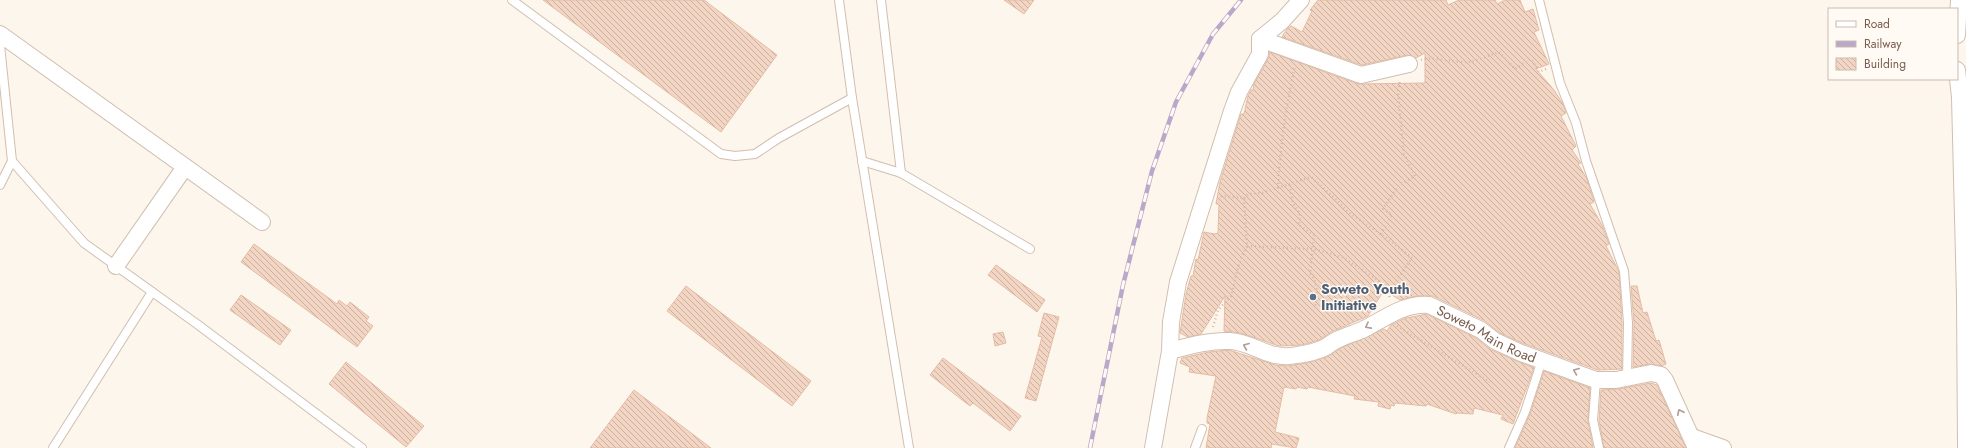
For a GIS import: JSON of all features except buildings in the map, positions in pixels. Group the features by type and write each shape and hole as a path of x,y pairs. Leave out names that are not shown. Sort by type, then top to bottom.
{"street":[{"path":"1260,39 1282,21 1301,0"},
{"path":"1958,18 1959,0"},
{"path":"0,34 262,222"},
{"path":"1260,39 1361,75 1406,65"},
{"path":"1153,448 1170,351 1171,322 1178,282 1239,92 1260,54 1260,39"},
{"path":"1958,79 1960,97 1965,297 1966,447"},
{"path":"116,266 185,167"},
{"name":"Soweto Main Road","path":"1170,351 1209,343 1230,341 1280,357 1297,355 1325,347 1340,338 1364,329 1390,314 1422,305 1429,306 1481,330 1495,341 1596,380 1616,380 1652,373 1661,375 1694,443"},
{"path":"1694,443 1723,448"}],"lane":[{"path":"512,0 721,154 735,156 755,154 779,138 852,98"},
{"path":"839,0 852,98 908,448"},
{"path":"881,0 901,174"},
{"path":"1539,0 1560,83 1576,123 1586,160 1624,271 1628,323 1627,378"},
{"path":"0,45 12,161 0,185"},
{"path":"12,161 84,243 362,448"},
{"path":"862,161 901,174 1030,249"},
{"path":"53,448 152,292"},
{"path":"1509,448 1525,412 1542,360"},
{"path":"1596,380 1593,420 1600,448"},
{"path":"1196,448 1202,429"}],"path":[{"path":"1278,188 1280,154 1288,97 1298,52"},
{"path":"1381,234 1392,215 1383,209 1398,186 1415,176 1404,154 1398,92 1406,65 1425,59 1470,62 1499,52 1514,69 1531,59 1539,72 1556,66"},
{"path":"1206,195 1244,198 1248,194 1262,193 1311,177 1348,212 1381,234 1412,258 1388,293"},
{"path":"1290,185 1293,204 1300,213 1299,225 1314,235 1310,274 1315,279 1317,296 1316,308"},
{"path":"1209,343 1218,310 1230,296 1240,260 1246,246 1244,198"},
{"path":"1246,246 1313,249 1342,257 1387,286 1390,314 1490,382"}],"railway":[{"path":"1090,448 1123,285 1152,171 1176,102 1213,34 1241,0"}],"place":[{"name":"Soweto Youth Initiative","path":"1313,297"}]}
